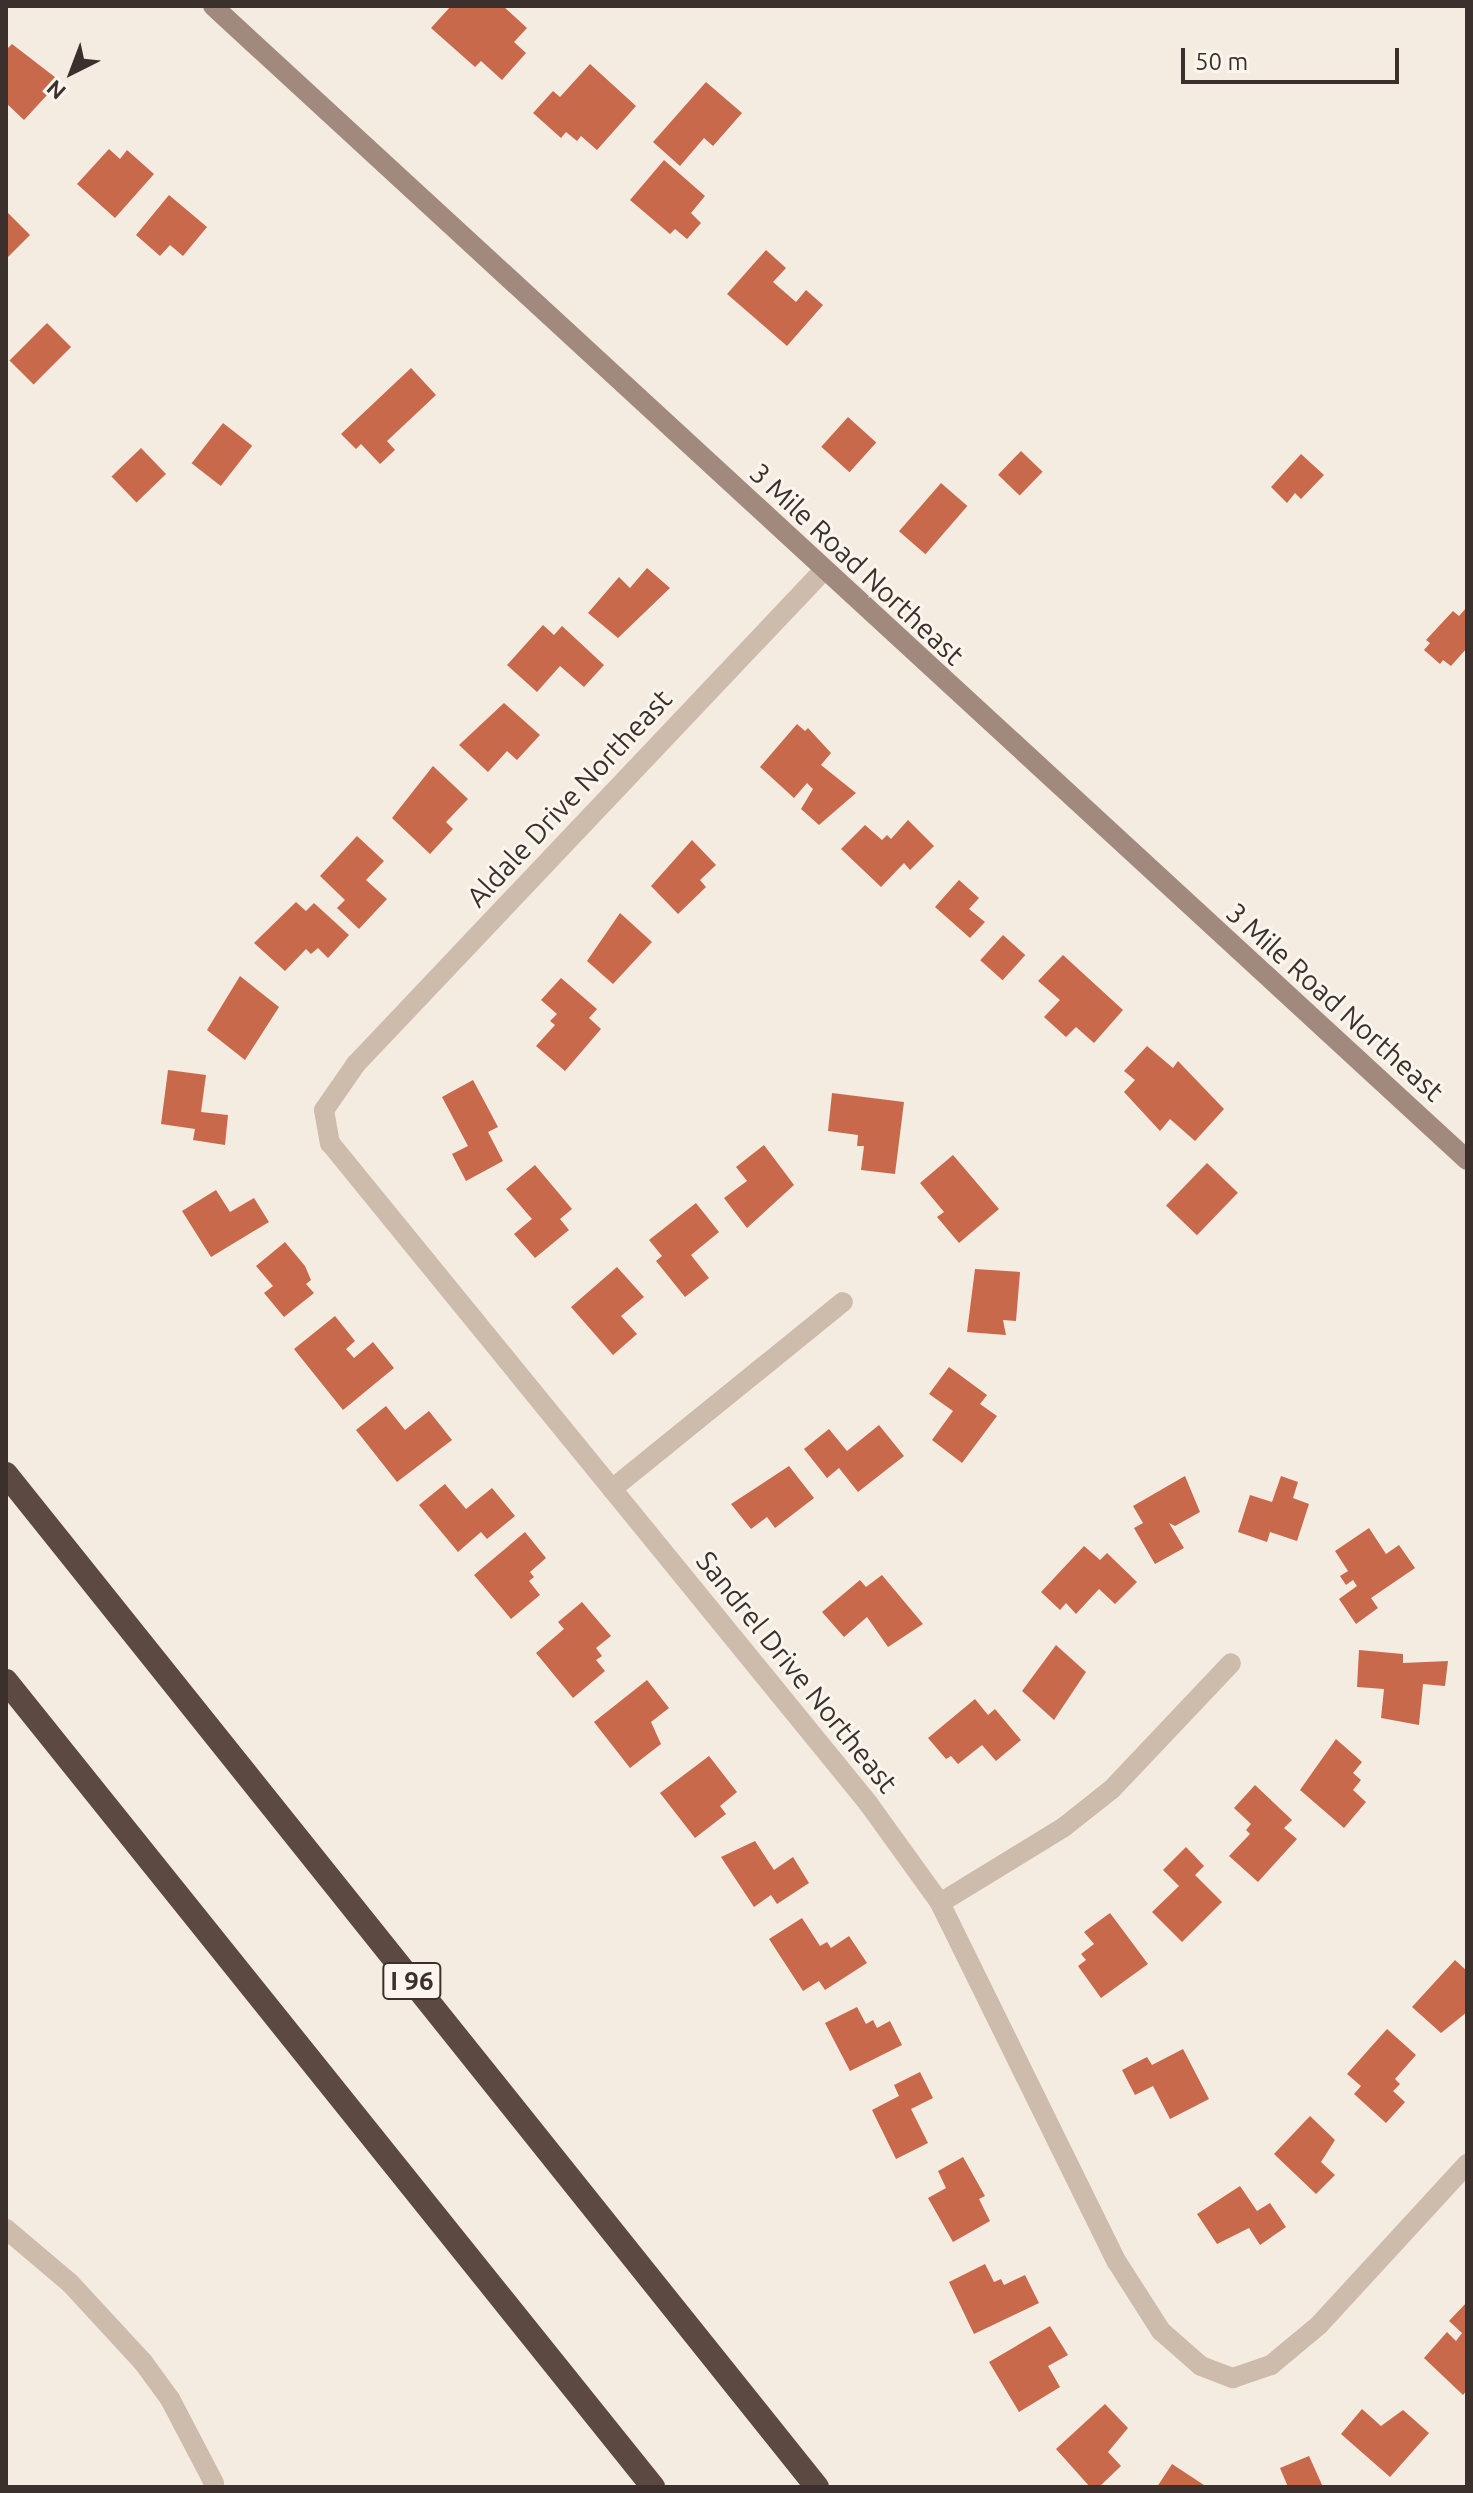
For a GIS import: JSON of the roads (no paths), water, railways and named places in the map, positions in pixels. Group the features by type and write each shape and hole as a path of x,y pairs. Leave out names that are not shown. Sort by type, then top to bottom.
{"highway":[{"name":"I 96","path":"6,1474 817,2487"},
{"path":"6,1681 653,2487"}],"main road":[{"name":"3 Mile Road Northeast","path":"213,6 823,571 1467,1160"}],"street":[{"name":"Aldale Drive Northeast","path":"356,1064 823,571"},
{"name":"Sandrel Drive Northeast","path":"356,1064 324,1110 330,1143 868,1803 940,1903 1117,2262 1161,2331 1194,2359 1233,2378 1271,2365 1319,2325 1467,2164"},
{"path":"612,1489 843,1302"},
{"path":"940,1903 1064,1827 1112,1789 1231,1663"},
{"path":"7,2232 70,2283 143,2362 170,2399 214,2483"}]}
